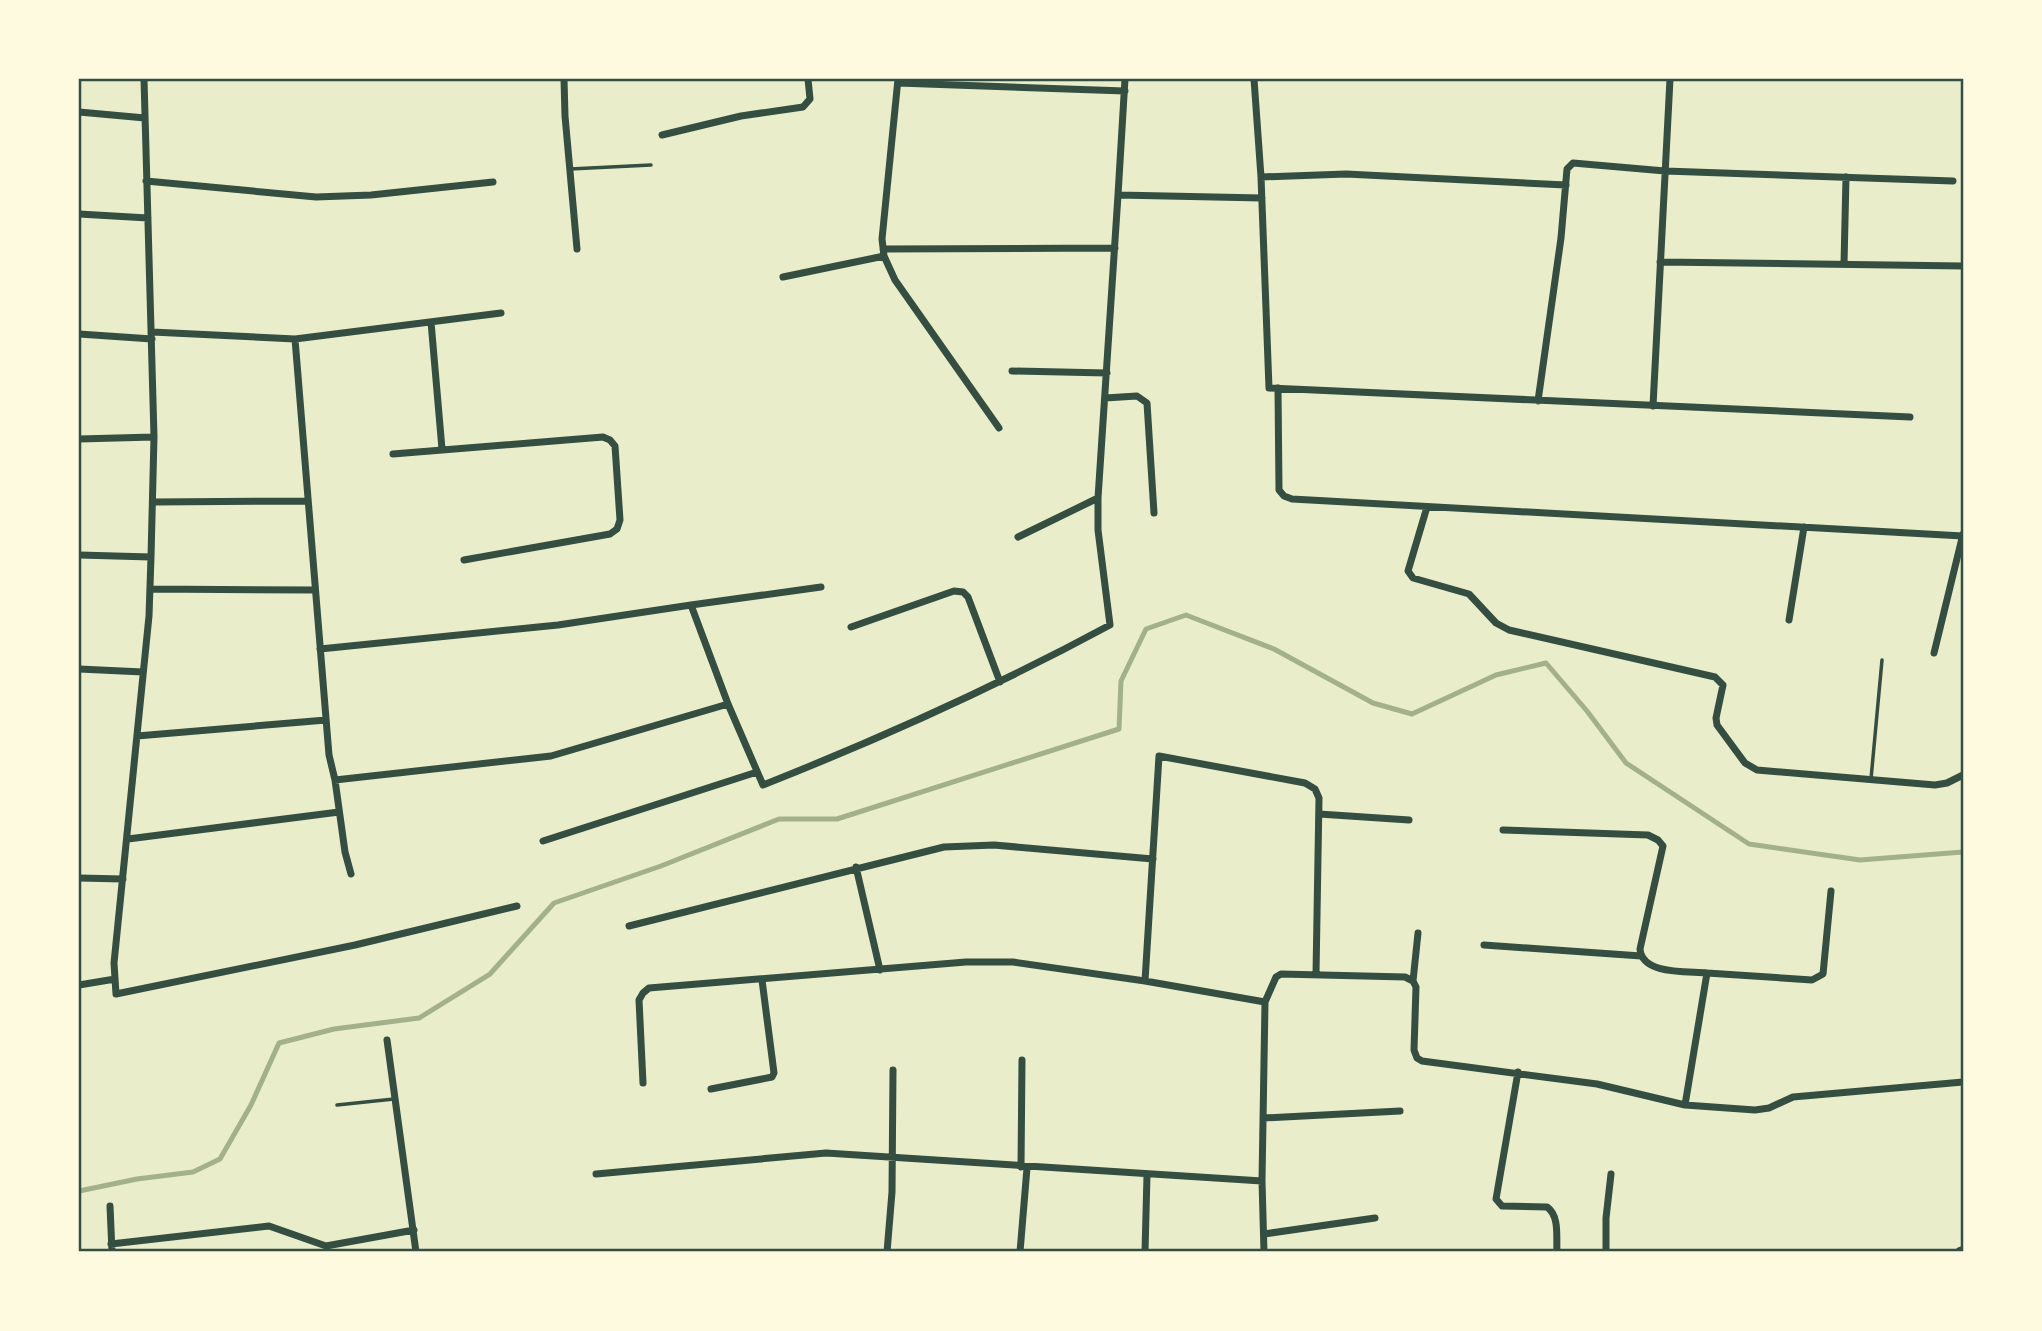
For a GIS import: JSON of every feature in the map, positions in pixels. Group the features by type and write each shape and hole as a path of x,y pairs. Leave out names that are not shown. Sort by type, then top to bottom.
{"street":[{"path":"144,79 152,335 153,502 144,672 114,963 116,993 355,946 517,906"},
{"path":"564,79 577,249"},
{"path":"662,135 741,116 803,107 810,99 808,79"},
{"path":"691,605 728,704 763,785 853,749 1000,682 1110,625 1098,530 1098,498 1125,79"},
{"path":"1254,79 1261,177 1269,388 1910,417"},
{"path":"1653,407 1670,79"},
{"path":"999,428 895,280 883,252 898,81 1125,90"},
{"path":"79,112 145,118"},
{"path":"1538,401 1561,238 1567,169 1573,163 1665,171 1953,181"},
{"path":"1261,177 1346,174 1566,184"},
{"path":"1844,264 1846,177"},
{"path":"146,181 316,197 371,195 492,182"},
{"path":"1118,195 1262,198"},
{"path":"79,214 148,218"},
{"path":"783,277 883,252 1115,248"},
{"path":"1660,262 1963,265"},
{"path":"79,334 295,339 501,313"},
{"path":"431,323 442,449"},
{"path":"295,339 329,755 351,874"},
{"path":"1012,371 1107,373"},
{"path":"1278,388 1279,490 1292,499 1963,535 1934,653"},
{"path":"1105,398 1137,396 1147,403 1154,513"},
{"path":"79,439 154,437"},
{"path":"393,454 603,437 615,446 620,520 617,529 610,534 464,560"},
{"path":"1018,537 1098,498"},
{"path":"153,502 308,501"},
{"path":"1427,507 1408,571 1413,578 1469,594 1503,628 1715,677 1723,685 1717,725 1751,768 1757,771 1936,785 1963,775"},
{"path":"1788,621 1804,527"},
{"path":"79,555 151,557"},
{"path":"320,649 558,625 821,587"},
{"path":"150,589 315,590"},
{"path":"851,627 954,591 963,592 968,597 1000,682"},
{"path":"79,669 144,672"},
{"path":"335,780 551,756 728,704"},
{"path":"137,736 326,720"},
{"path":"1145,981 1158,755 1305,783 1315,789 1319,798 1316,974"},
{"path":"543,841 757,772"},
{"path":"128,839 339,812"},
{"path":"1319,814 1409,820"},
{"path":"1503,830 1648,835 1658,840 1663,846 1640,949 1647,964 1662,968 1812,980 1819,977 1823,974 1831,891"},
{"path":"629,926 924,850 967,845 1153,859"},
{"path":"856,867 880,970"},
{"path":"79,878 124,879"},
{"path":"1418,933 1413,981 1416,987 1414,1050 1417,1058 1597,1084 1685,1105 1755,1110 1769,1108 1793,1097 1963,1082"},
{"path":"1484,944 1641,956"},
{"path":"643,1083 639,999 649,988 966,962 1013,962 1265,1002"},
{"path":"1685,1105 1707,973"},
{"path":"1264,1252 1262,1181 1265,1002 1276,977 1282,974 1316,974 1405,977 1413,981"},
{"path":"79,985 115,979"},
{"path":"711,1089 772,1077 774,1073 762,980"},
{"path":"387,1040 416,1252"},
{"path":"1020,1252 1024,1168 1022,1060"},
{"path":"887,1252 893,1070"},
{"path":"1518,1073 1496,1199 1502,1206 1547,1207 1552,1210 1555,1215 1557,1252"},
{"path":"1264,1118 1400,1111"},
{"path":"596,1174 826,1153 1024,1168 1262,1181"},
{"path":"1606,1252 1606,1218 1611,1174"},
{"path":"1145,1252 1147,1175"},
{"path":"110,1206 111,1248 269,1226 326,1246 414,1230"},
{"path":"1264,1234 1375,1218"},
{"path":"312,1242 312,1252"}],"lane":[{"path":"570,169 651,165"},
{"path":"1871,780 1882,660"},
{"path":"337,1105 396,1098"}],"waterway":[{"path":"79,1191 137,1179 193,1172 220,1159 251,1105 279,1043 334,1029 419,1018 490,974 554,903 661,866 779,819 837,819 1119,729 1121,681 1146,629 1186,615 1274,649 1373,703 1412,714 1496,675 1546,663 1626,763 1749,844 1860,860 1963,852"}]}
